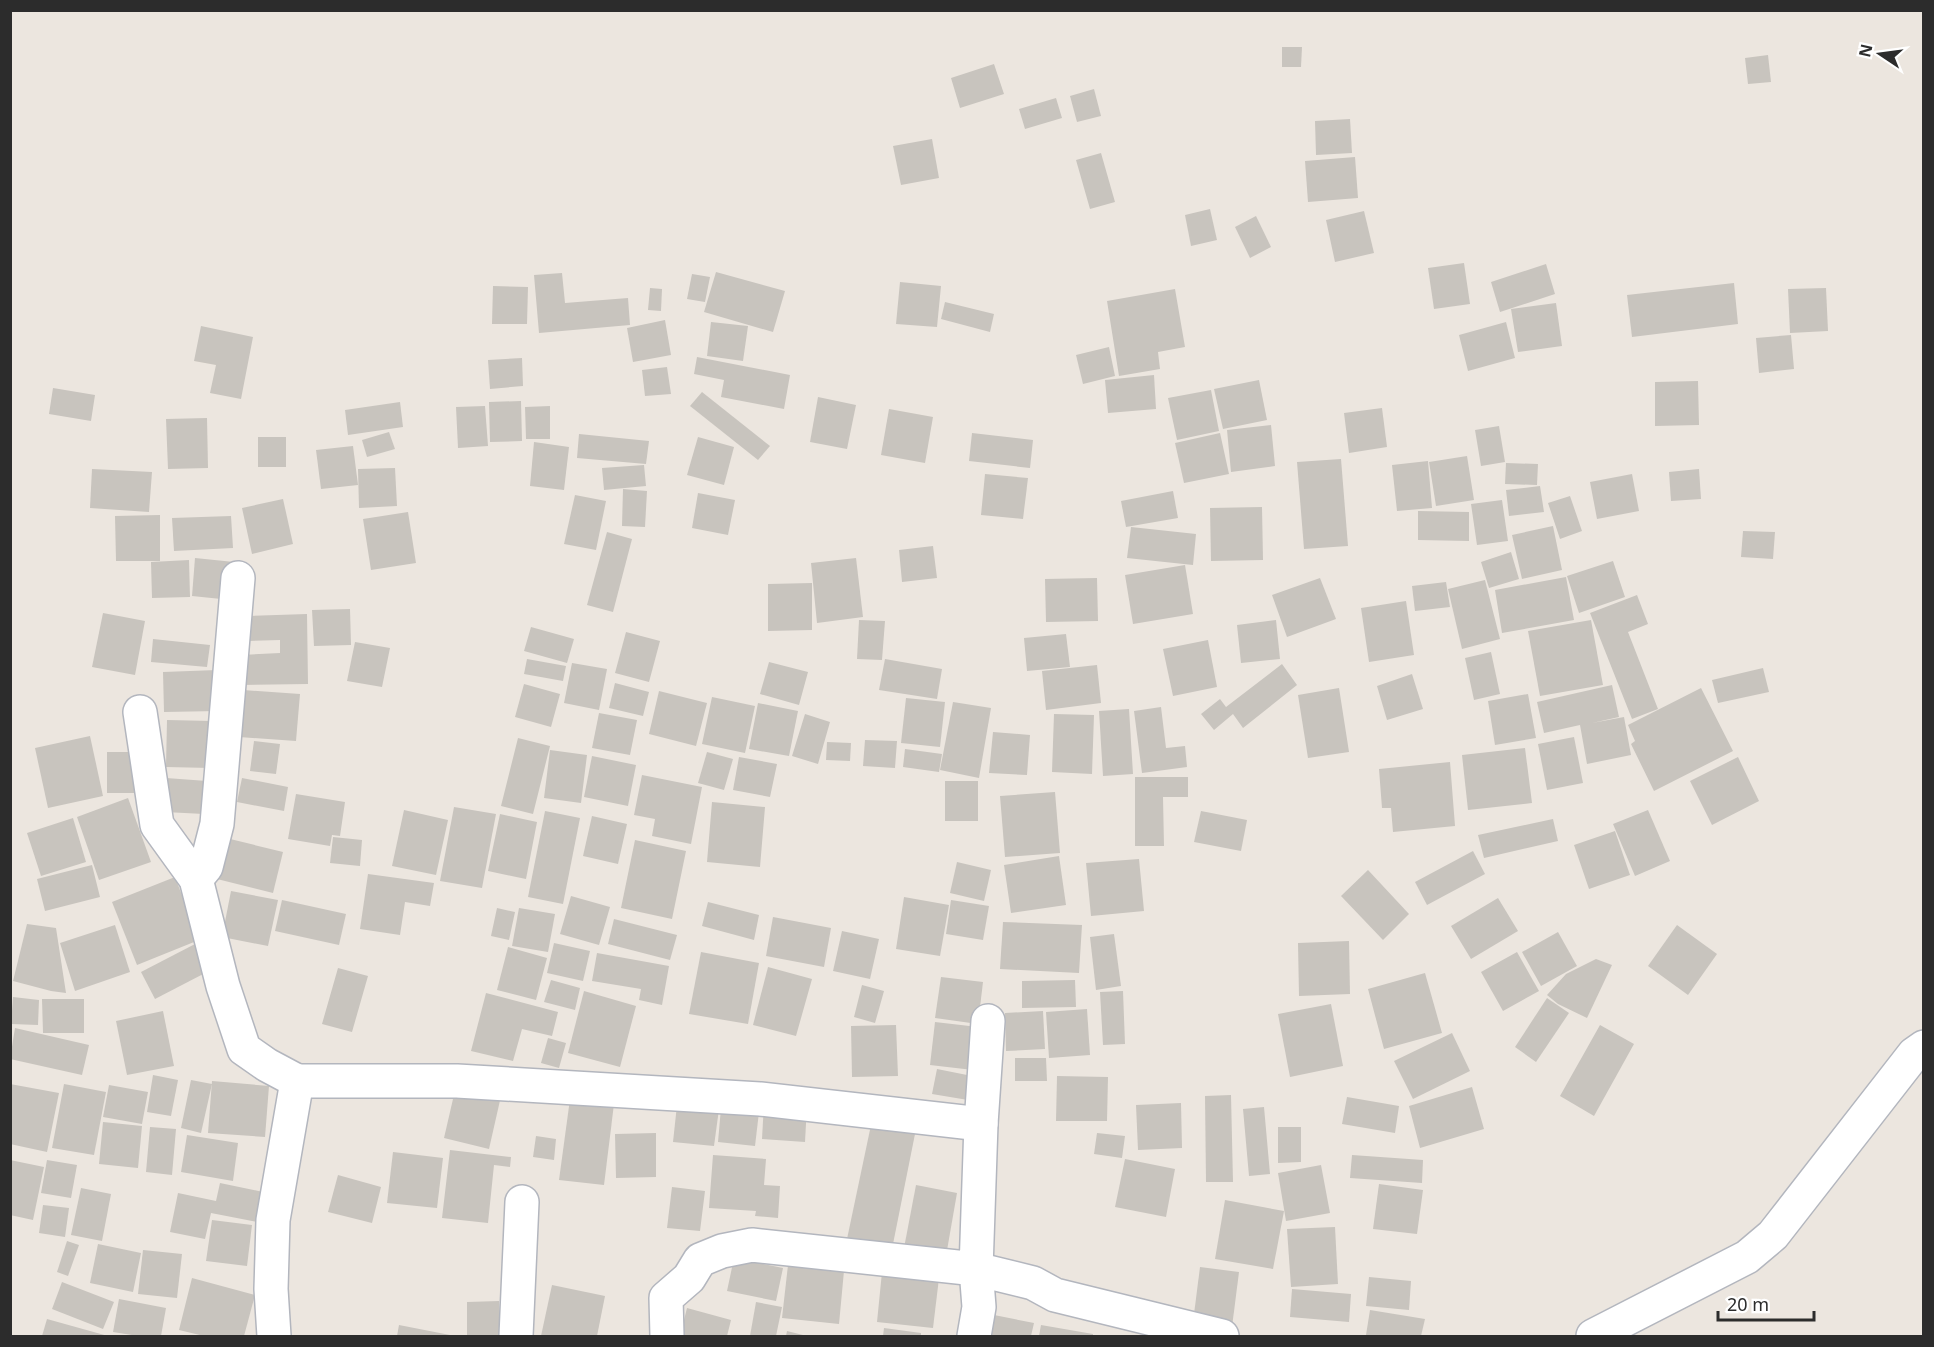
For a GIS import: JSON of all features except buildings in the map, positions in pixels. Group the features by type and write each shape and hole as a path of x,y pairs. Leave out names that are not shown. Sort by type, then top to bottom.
{"street":[{"path":"196,879 206,867 217,824 238,578"},
{"path":"140,712 157,825 196,879 223,986 244,1049 267,1065 297,1081 457,1081 748,1099 981,1124"},
{"path":"974,1336 979,1307 976,1269 981,1124 988,1021"},
{"path":"1593,1336 1747,1257 1773,1235 1914,1054 1923,1047"},
{"path":"274,1336 271,1289 273,1220 297,1081"},
{"path":"516,1336 522,1202"},
{"path":"667,1336 666,1298 689,1278 700,1260 722,1251 752,1245 976,1269 1033,1283 1055,1296 1222,1336"}]}
